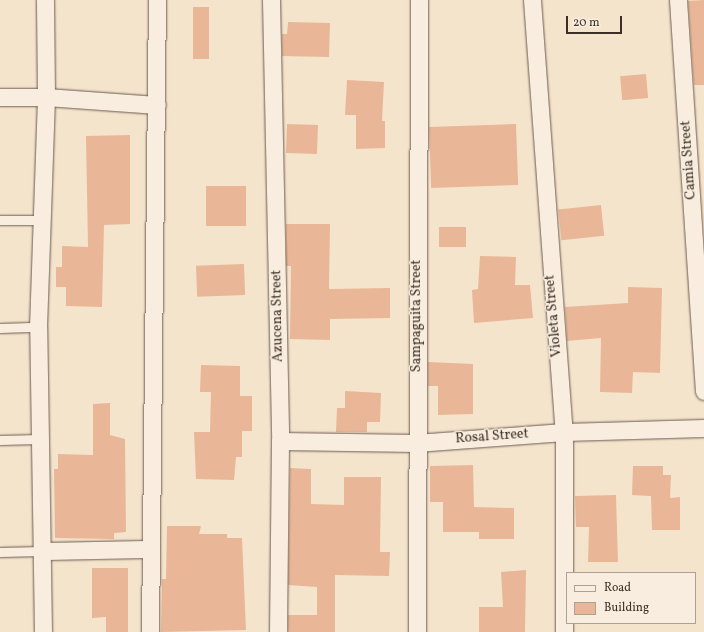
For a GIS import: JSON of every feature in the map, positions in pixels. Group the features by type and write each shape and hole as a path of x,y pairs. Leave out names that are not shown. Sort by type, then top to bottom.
{"street":[{"path":"43,632 38,327 46,97 45,0"},
{"path":"150,632 149,549 153,193 157,105 156,0"},
{"name":"Azucena Street","path":"271,0 280,441 278,632"},
{"name":"Sampaguita Street","path":"417,632 416,443 419,0"},
{"name":"Violeta Street","path":"532,0 564,432 564,632"},
{"name":"Camia Street","path":"678,0 704,391"},
{"path":"0,97 46,97 157,105"},
{"name":"Rosal Street","path":"280,441 416,443 564,432 704,428"},
{"path":"42,551 149,549"}],"lane":[{"path":"0,220 41,220"},
{"path":"0,328 38,327"},
{"path":"0,440 40,439"},
{"path":"0,552 42,551"}],"building":[{"path":"704,0 704,85 694,85 688,1"},
{"path":"193,7 209,7 209,59 193,59"},
{"path":"288,22 330,23 329,57 282,56 282,34 287,34"},
{"path":"646,74 648,98 622,100 620,76"},
{"path":"347,80 384,82 382,121 385,121 385,148 356,149 356,115 345,115"},
{"path":"287,124 318,125 317,154 286,153"},
{"path":"516,124 518,185 431,188 429,127"},
{"path":"130,135 130,224 104,225 102,307 66,306 66,287 56,287 56,267 62,267 62,246 88,247 86,136"},
{"path":"206,186 246,186 246,226 206,226"},
{"path":"601,205 604,236 561,240 558,209"},
{"path":"286,224 330,224 329,289 390,288 390,318 330,319 330,340 290,339 291,266 286,266"},
{"path":"439,227 466,227 466,247 439,247"},
{"path":"480,256 516,257 515,285 530,285 533,318 474,323 472,290 478,289"},
{"path":"244,264 245,295 197,297 196,266"},
{"path":"628,287 662,288 660,373 633,372 632,393 600,392 601,338 567,341 565,307 628,303"},
{"path":"428,362 473,364 473,414 438,415 438,386 428,386"},
{"path":"201,365 240,366 240,396 252,396 252,431 242,431 242,457 236,457 234,480 196,479 194,432 210,432 211,392 200,392"},
{"path":"345,391 381,393 380,422 367,422 367,432 336,432 337,408 345,408"},
{"path":"110,403 110,435 125,439 126,532 114,533 114,539 55,538 54,469 58,469 58,454 93,455 93,404"},
{"path":"473,465 474,507 514,508 514,539 479,539 479,532 443,532 443,502 430,502 430,466"},
{"path":"633,466 663,466 663,475 671,475 670,498 680,497 680,530 652,530 651,496 632,495"},
{"path":"290,468 311,469 311,504 344,505 344,477 381,477 380,552 390,552 389,576 335,575 335,632 288,632 288,615 317,615 317,587 288,585"},
{"path":"616,495 618,562 588,562 589,527 576,527 575,496"},
{"path":"167,526 201,526 199,534 227,534 227,538 242,538 246,630 161,632 162,579 166,579"},
{"path":"92,568 128,568 128,632 106,632 106,617 92,618"},
{"path":"526,570 525,632 479,632 479,607 503,607 501,572"}]}
